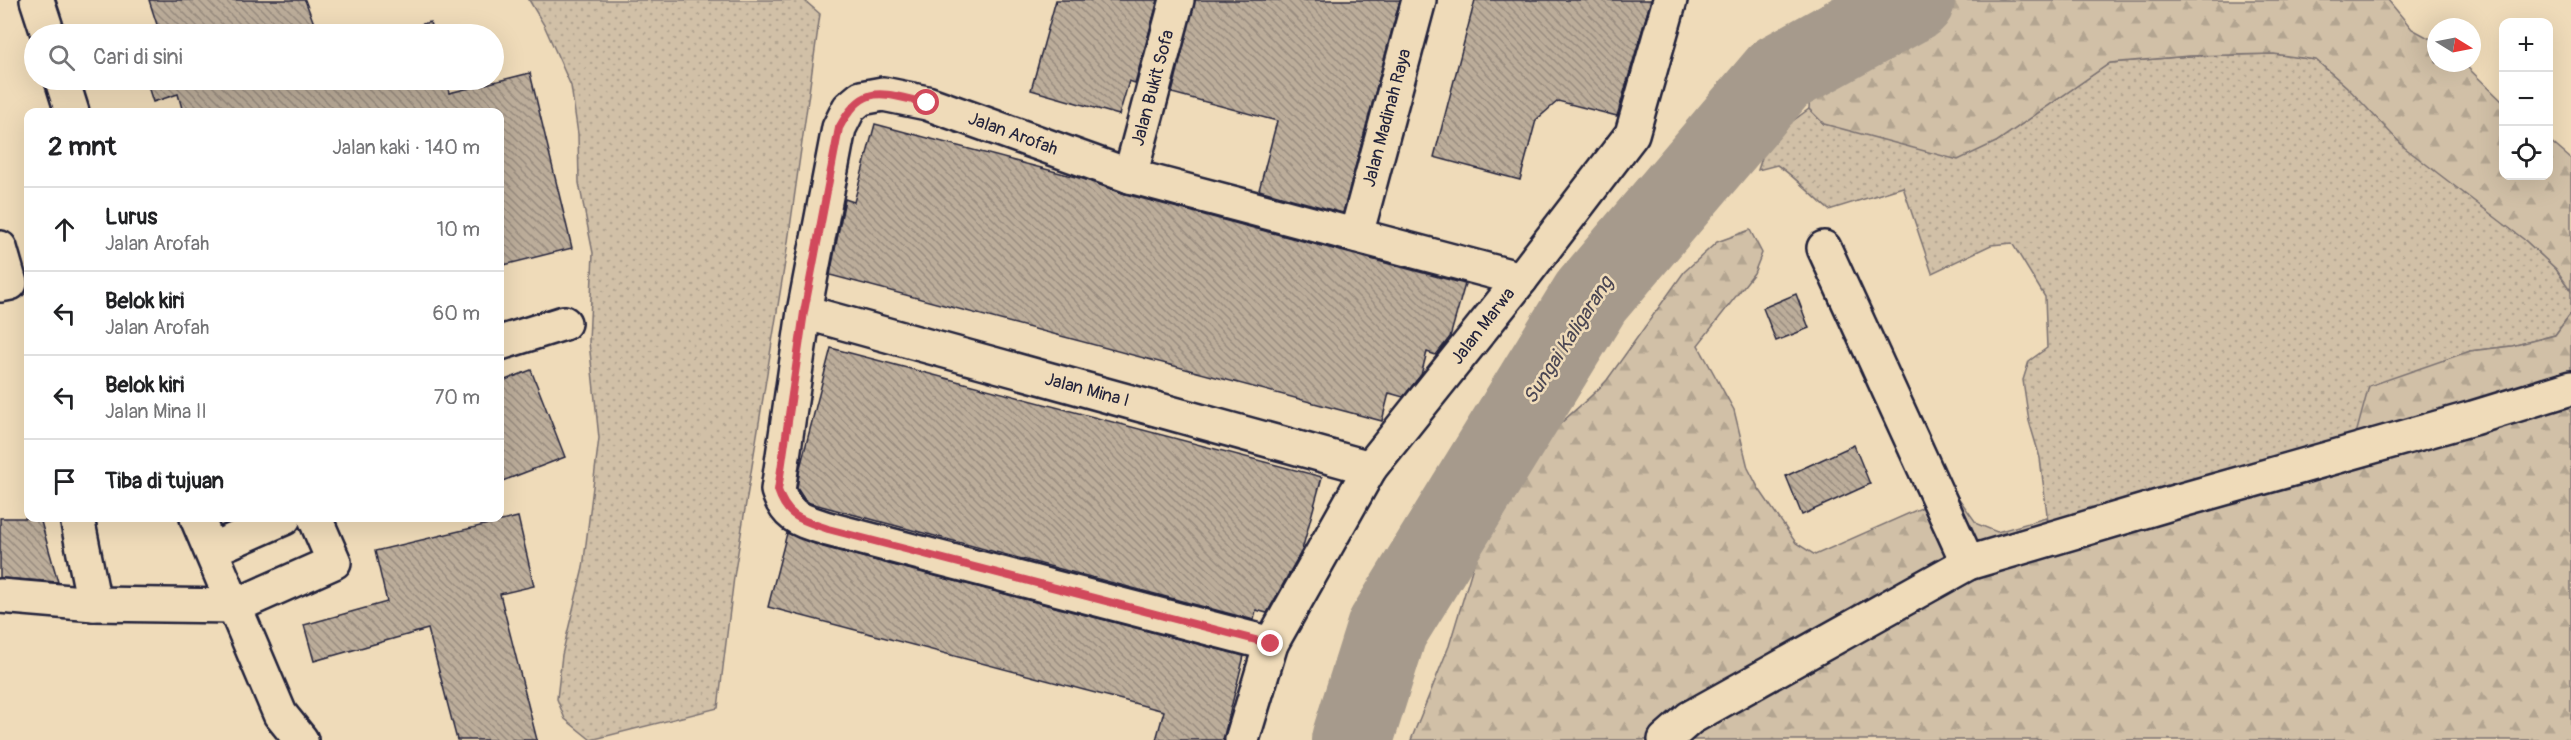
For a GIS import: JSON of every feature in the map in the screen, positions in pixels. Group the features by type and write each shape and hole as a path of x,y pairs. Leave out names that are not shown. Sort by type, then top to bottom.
{"street":[{"path":"37,0 45,24"},
{"name":"Jalan Bukit Sofa","path":"1130,176 1177,0"},
{"name":"Jalan Madinah Raya","path":"1356,235 1419,0"},
{"name":"Jalan Marwa","path":"1242,740 1271,644 1370,468 1521,279 1632,134 1670,0"},
{"path":"65,90 71,108"},
{"name":"Jalan Arofah","path":"1271,644 828,529 800,520 784,507 778,490 804,312 839,128 849,108 861,98 883,94 927,103 1130,176 1521,279"},
{"path":"0,248 10,282 0,285"},
{"path":"1824,248 1968,563"},
{"name":"Jalan Mina I","path":"804,312 1370,468"},
{"path":"504,342 564,323"},
{"path":"1665,740 1690,718 1968,563 2571,388"},
{"path":"78,522 94,604"},
{"path":"199,522 280,714 301,740"},
{"path":"211,550 275,522"},
{"path":"0,596 94,604 235,606 334,562 317,522"}],"green space":[{"path":"529,0 804,0 820,14 786,256 734,577 718,708 591,740 565,719 557,699 562,655 583,568 599,438 589,342 593,253 579,183 578,134 571,86 544,25"},
{"path":"1955,0 2388,0 2412,29 2427,37 2427,72 2472,72 2499,98 2499,180 2553,180 2553,143 2571,159 2571,291 2556,269 2526,241 2405,148 2346,86 2316,60 2274,54 2189,56 2110,63 1996,142 1958,160 1824,124 1809,109 1810,90 1824,75 1894,28"},
{"path":"2274,54 2316,60 2526,241 2556,269 2571,291 2571,313 2555,335 2512,346 2470,351 2349,460 2051,546 2040,458 2029,421 2023,380 2029,361 2047,348 2045,297 2012,243 1991,245 1932,273 1903,187 1829,210 1777,165 1758,170 1768,139 1809,109 1824,124 1996,142 2110,63 2189,56"},
{"path":"1750,230 1762,253 1754,273 1698,345 1734,410 1748,468 1759,489 1796,543 1815,555 1955,493 1977,524 1997,532 2046,518 2050,546 2349,460 2369,386 2470,351 2512,346 2555,335 2571,313 2571,740 1411,740 1449,646 1489,513 1541,445 1607,380 1684,272 1717,242"}],"building":[{"path":"149,0 305,0 314,24 157,24"},
{"path":"1056,0 1158,0 1135,83 1129,81 1119,115 1031,90"},
{"path":"1195,0 1400,0 1343,213 1259,190 1277,121 1172,93"},
{"path":"1475,0 1651,0 1617,116 1558,101 1536,120 1520,180 1434,157"},
{"path":"530,73 572,248 504,265 504,108 182,108 178,94 153,102 149,90 448,90 449,93 461,90 504,90 504,79"},
{"path":"875,124 1083,179 1125,194 1465,284 1450,337 1436,355 1427,352 1421,375 1403,397 1389,393 1382,421 830,275 845,199 854,202"},
{"path":"1796,294 1809,328 1776,341 1763,308"},
{"path":"831,348 1322,477 1302,550 1267,613 1256,610 1254,620 810,503 804,499 797,488 800,468"},
{"path":"531,370 565,457 504,480 504,380"},
{"path":"1854,445 1870,484 1802,515 1786,476"},
{"path":"518,517 534,586 500,594 537,740 457,740 428,629 314,661 304,625 387,602 375,551"},
{"path":"0,518 24,518 24,522 41,522 58,582 0,578"},
{"path":"787,533 823,547 1244,656 1223,740 1156,740 1164,711 768,607"}],"waterway":[{"name":"Sungai Kaligarang","path":"1352,740 1387,629 1591,297 1780,74 1914,0"}],"route":[{"path":"927,103 883,94 861,98 849,108 839,128 804,312 778,490 784,507 800,520 828,529 1271,644"}]}
